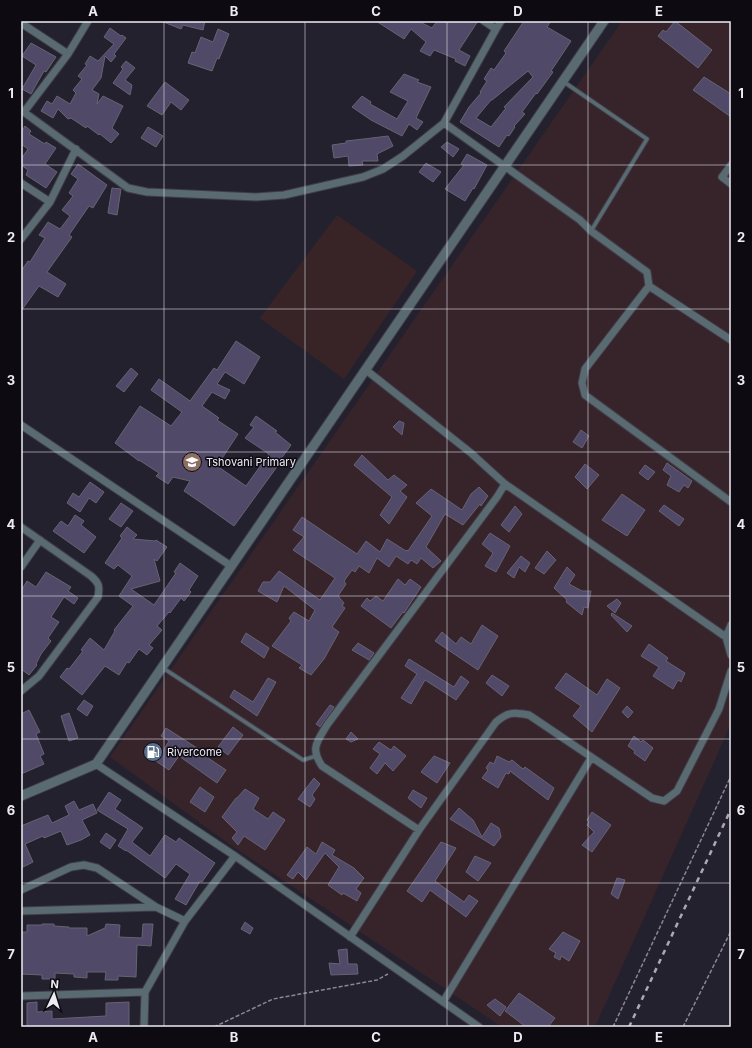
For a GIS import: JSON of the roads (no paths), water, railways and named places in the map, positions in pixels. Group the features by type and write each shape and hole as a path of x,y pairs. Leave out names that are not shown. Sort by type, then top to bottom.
{"street":[{"path":"88,21 68,54 23,111 128,188 147,192 256,197 284,195 363,177 383,169 403,156 444,123 501,21"},
{"path":"484,21 496,29"},
{"path":"21,796 96,764 564,82 604,21"},
{"path":"21,23 68,54"},
{"path":"444,123 580,220 591,231 647,272 649,286 585,369 582,383 585,395 731,502"},
{"path":"21,239 50,202 76,150"},
{"path":"731,165 722,177 731,184"},
{"path":"21,183 50,202"},
{"path":"649,286 731,340"},
{"path":"366,370 471,453 505,484 726,637"},
{"path":"21,424 231,566"},
{"path":"419,830 322,766 316,756 316,744 327,725 497,497 505,484"},
{"path":"21,527 91,576 98,582 100,587 98,597 39,676 21,692"},
{"path":"21,567 40,540"},
{"path":"731,625 726,637 731,655"},
{"path":"350,937 419,830 496,722 504,716 514,713 528,716 652,798 664,801 677,792 719,708 731,671"},
{"path":"442,1002 591,758"},
{"path":"96,764 235,856 479,1027"},
{"path":"144,1027 145,992 185,921 235,856"},
{"path":"21,890 71,867 84,865 97,868 156,907 185,921"},
{"path":"21,911 156,907"},
{"path":"21,996 145,992"}],"lane":[{"path":"564,82 647,139 591,231"},
{"path":"162,667 303,760 316,756"}],"railway":[{"path":"629,1027 731,809"}],"place":[{"name":"Tshovani Primary","path":"192,462"},
{"name":"Rivercome","path":"153,752"}]}
